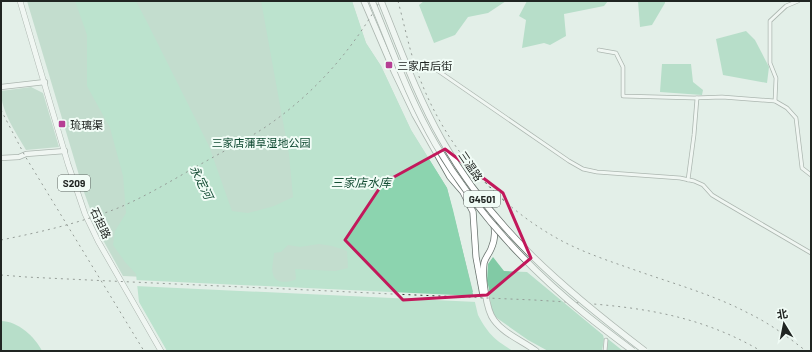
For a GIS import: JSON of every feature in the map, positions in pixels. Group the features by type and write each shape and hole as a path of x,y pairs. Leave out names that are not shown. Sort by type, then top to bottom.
{"highway":[{"name":"三温路","path":"364,1 394,71 415,115 450,177 463,192 473,212 476,257 488,316 492,323 500,331 522,345 536,351"},
{"name":"G4501","path":"372,1 407,87 422,118 436,144 477,204 516,250 552,285 585,314 633,351"},
{"name":"三温路","path":"381,1 406,66 428,114 446,147 490,211 494,222 495,236 492,248 484,261 483,272 490,315 495,322 536,351"},
{"path":"381,1 414,85 428,114"},
{"name":"G4501","path":"482,200 520,245 556,280 590,309 644,351"}],"main road":[{"name":"石担路","path":"20,1 85,214 98,241 161,351"}],"street":[{"path":"775,101 776,78 770,63 770,21 786,6 798,1"},
{"path":"599,50 616,53 620,60 623,67 623,96 697,98 722,97 775,101 787,108 796,118 802,168 811,175"},
{"path":"394,71 416,62 431,66 569,161 583,169 597,172 680,178 688,180 703,186 712,195 811,253"},
{"path":"1,87 44,82"},
{"path":"688,180 697,98"},
{"path":"1,158 19,157 26,154 65,150"},
{"path":"605,351 606,340"}],"highlighted area":[{"path":"445,149 503,193 531,258 487,295 403,300 345,240 383,183"}],"green space":[{"name":"三家店水库","path":"27,1 352,1 366,43 381,66 411,130 447,188 473,292 123,276 98,231 84,192"},
{"path":"31,87 43,93 59,147 26,150 6,114 1,91"}],"shaded area":[{"path":"424,1 506,1 488,13 468,17 455,35 434,43 419,5"},
{"path":"527,1 608,1 604,6 564,14 566,36 550,45 544,43 522,48 526,20 519,16"},
{"path":"638,1 665,1 652,25 640,27"},
{"path":"746,31 755,40 769,67 767,83 723,75 716,39"},
{"path":"662,64 691,64 693,82 703,90 702,95 660,92"},
{"path":"493,257 504,271 527,272 603,335 604,339 602,351 548,351 528,340 494,316 491,308 487,281 488,264"},
{"path":"1,321 20,327 35,340 42,351 1,351"},
{"path":"608,339 623,351 607,351"}],"water":[{"name":"三家店水库","path":"75,1 136,1 209,146 232,211 248,213 274,206 293,197 289,155 261,1 352,1 366,43 381,66 411,130 447,188 478,315 492,336 513,351 167,351 139,302 136,274 113,245 115,231 126,213 123,176 110,128 87,86 87,35","holes":["319,244 332,246 347,251 348,268 335,271 295,269 296,279 286,282 276,280 274,277 272,269 274,253 281,252 288,245 300,247"]}],"pier":[{"path":"135,280 476,296 477,302 135,286"}],"railway":[{"path":"1,240 60,227 118,208 150,193 264,128 299,101 330,71 357,38 380,1"},
{"path":"398,1 416,70 431,105 444,129 477,173 516,211 538,227 579,249 706,294 734,306 771,326 806,351"},
{"path":"1,110 25,156 144,351"},
{"path":"1,275 594,304 651,311 679,317 734,337 761,351"}],"place":[{"name":"三家店后街","path":"389,65"},
{"name":"琉璃渠","path":"62,124"}],"park label":[{"name":"三家店蒲草湿地公园","path":"261,142"}],"water label":[{"name":"永定河","path":"202,182"}]}
